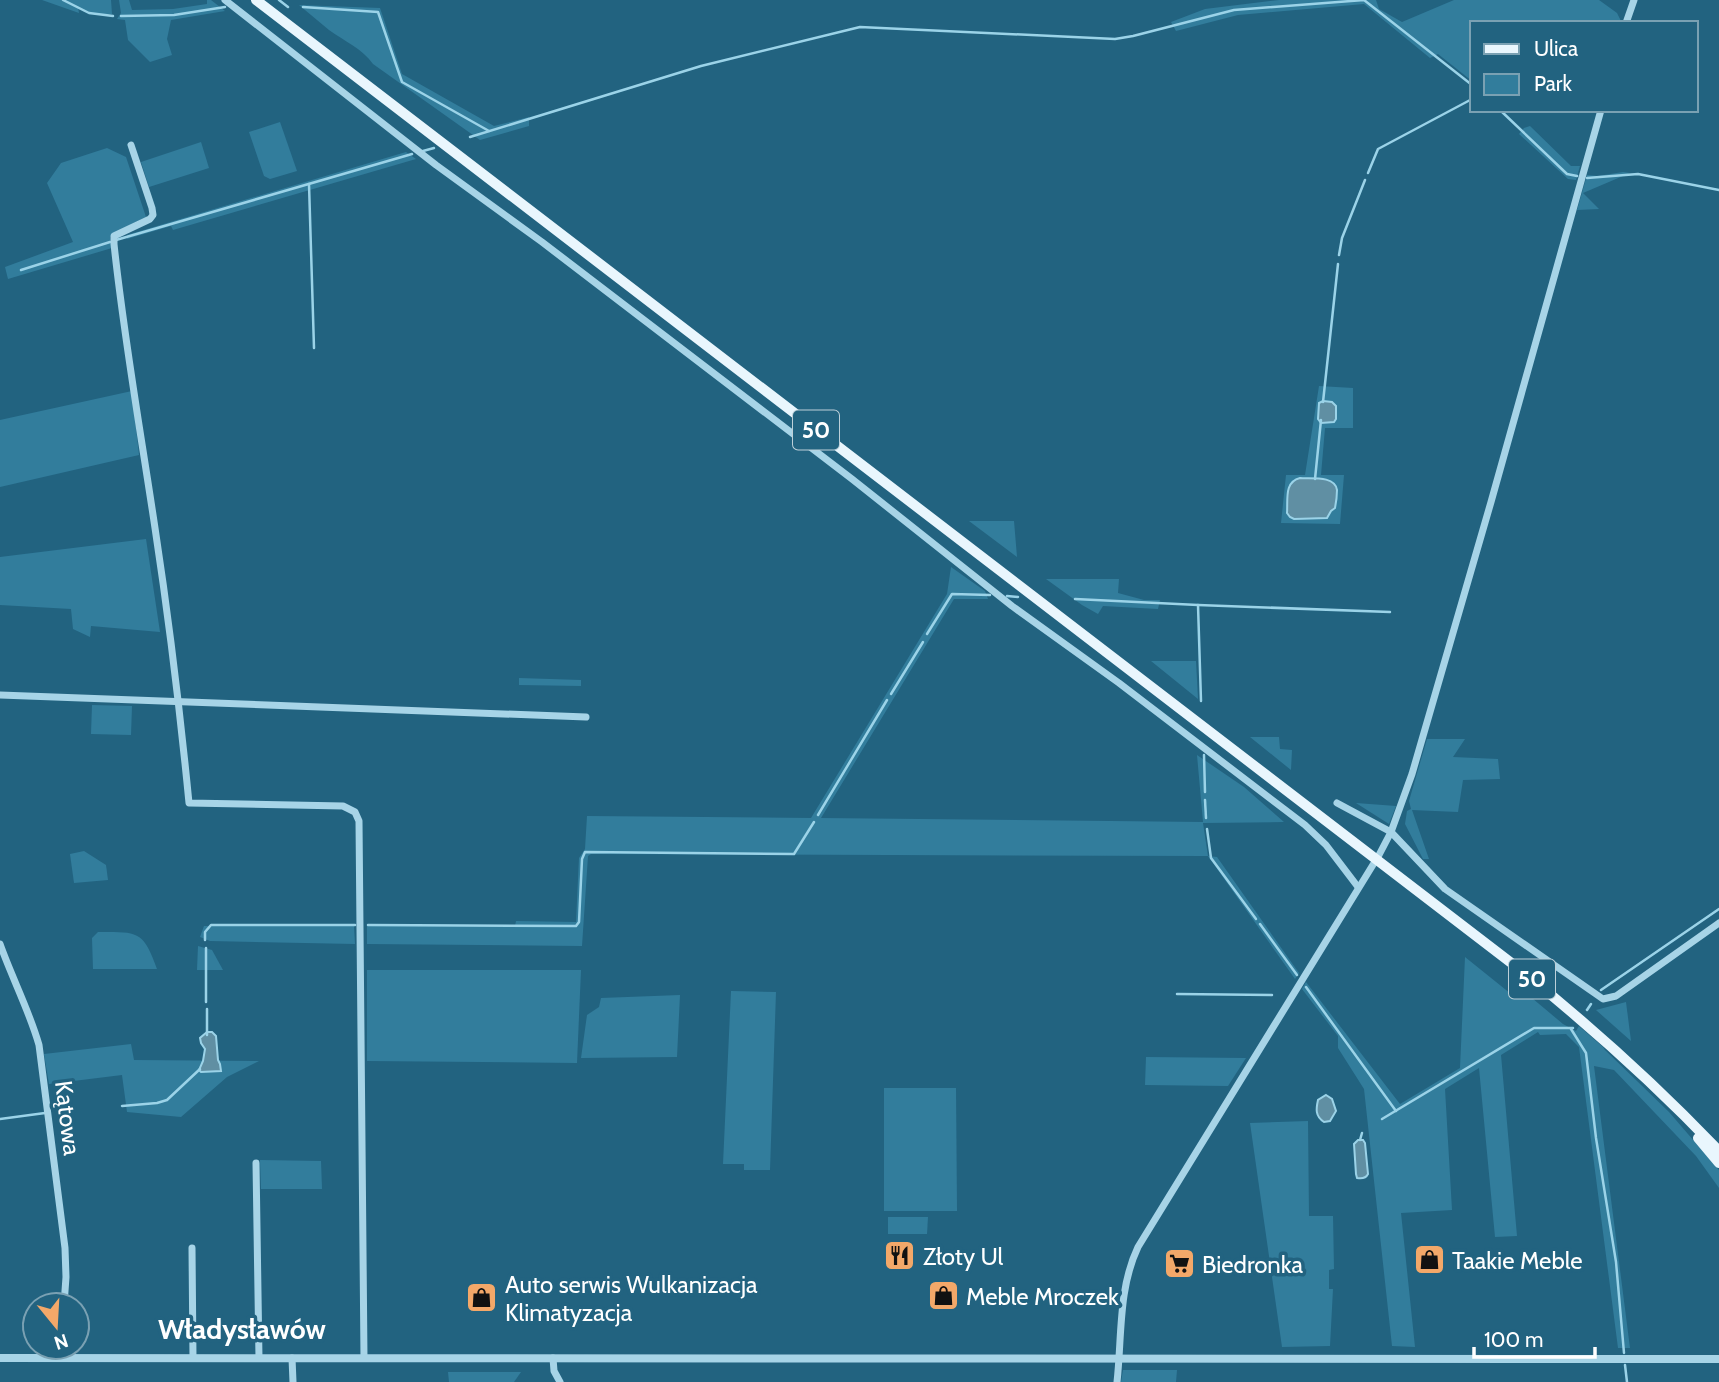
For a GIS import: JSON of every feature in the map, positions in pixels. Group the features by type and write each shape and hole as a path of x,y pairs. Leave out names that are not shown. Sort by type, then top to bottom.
{"main road":[{"name":"50","path":"256,0 1514,965 1603,1040 1719,1151"},
{"name":"50","path":"1678,1110 1690,1130 1719,1163"}],"street":[{"path":"225,0 436,165 542,242 852,479 1012,606 1119,683 1294,817 1326,845 1358,887"},
{"path":"1627,21 1634,0"},
{"path":"1116,1382 1123,1299 1127,1276 1138,1247 1391,832 1416,761 1600,112"},
{"path":"131,145 153,215 114,236 114,244 121,311 179,702 189,803 343,806 355,812 359,821 363,1358"},
{"path":"0,695 586,717"},
{"path":"1337,803 1391,832 1445,889 1603,999 1616,996 1719,923"},
{"name":"Kątowa","path":"0,944 39,1045 65,1248 65,1291"},
{"path":"256,1163 259,1358"},
{"path":"192,1248 193,1358"},
{"path":"0,1358 21,1358"},
{"path":"91,1358 1719,1359"},
{"path":"292,1358 293,1382"},
{"path":"553,1358 554,1370 560,1382"}],"green space":[{"path":"42,0 111,0 112,14 95,14 78,7 79,13"},
{"path":"119,0 129,0 132,10 173,9 207,4 207,0 211,0 225,11 171,20 167,39 172,55 150,62 128,40 125,20 117,19 121,13"},
{"path":"1279,0 1376,0 1379,9 1402,22 1454,0 1599,0 1617,13 1621,21 1470,21 1470,79 1438,54 1430,58 1364,4 1238,15 1176,31 1171,22 1205,9"},
{"path":"299,5 380,8 402,74 494,126 529,117 529,126 480,140 373,64 359,50"},
{"path":"280,122 297,171 270,179 264,176 249,132"},
{"path":"1530,126 1571,166 1580,166 1576,180 1568,179 1519,134"},
{"path":"201,142 209,168 149,187 141,162"},
{"path":"107,148 126,157 146,217 114,233 110,237 112,248 8,279 5,267 73,242 47,183 61,163"},
{"path":"406,152 416,159 173,230 171,226 127,239 127,235"},
{"path":"1630,173 1583,193 1599,209 1577,210 1587,175"},
{"path":"1319,386 1353,388 1353,428 1325,428 1321,475 1344,475 1340,524 1281,523 1286,475 1305,475"},
{"path":"132,391 139,455 0,487 0,420"},
{"path":"969,521 1014,521 1017,557"},
{"path":"146,539 160,632 91,626 90,637 73,629 71,609 0,605 0,557"},
{"path":"951,567 985,591 988,599 954,599 821,818 1203,822 1197,755 1244,787 1284,822 1203,823 1208,856 591,854 588,856 582,946 367,944 367,926 515,926 516,921 576,922 579,858 585,849 587,816 811,818 947,594"},
{"path":"1046,579 1119,579 1118,593 1144,600 1160,600 1158,609 1103,606 1098,614"},
{"path":"1151,661 1196,661 1198,699"},
{"path":"519,678 581,680 581,686 519,685"},
{"path":"92,705 132,706 131,735 91,734"},
{"path":"1250,737 1279,737 1280,749 1292,750 1291,770"},
{"path":"1427,739 1465,739 1453,757 1498,759 1500,779 1463,780 1458,812 1412,810 1429,859 1423,859 1405,824"},
{"path":"1356,803 1396,806 1389,824"},
{"path":"84,851 106,865 108,880 74,883 70,854"},
{"path":"1208,856 1217,857 1299,973 1295,979"},
{"path":"204,926 354,926 355,944 210,941 200,937"},
{"path":"98,932 122,932 137,936 148,947 157,969 93,969 92,938"},
{"path":"198,946 212,950 223,970 197,970"},
{"path":"1465,957 1516,998 1526,993 1563,1024 1576,1031 1579,1026 1669,1112 1719,1170 1719,1188 1696,1156 1614,1070 1594,1066 1630,1348 1618,1348 1579,1047 1566,1034 1540,1035 1538,1032 1501,1055 1517,1236 1495,1237 1479,1068 1445,1089 1452,1210 1401,1213 1415,1347 1392,1346 1364,1089 1338,1048 1338,1036 1302,989 1306,982 1400,1104 1460,1068"},
{"path":"367,970 581,970 577,1063 367,1061"},
{"path":"731,991 776,992 770,1170 744,1170 744,1164 723,1164"},
{"path":"680,995 677,1057 581,1058 587,1015 599,1007 601,998"},
{"path":"1626,1002 1631,1041 1596,1010"},
{"path":"131,1044 134,1060 259,1061 227,1077 181,1117 127,1112 122,1075 49,1084 44,1054"},
{"path":"1146,1057 1246,1058 1228,1086 1145,1085"},
{"path":"884,1088 956,1088 957,1211 884,1211"},
{"path":"1308,1121 1309,1216 1333,1216 1334,1269 1329,1270 1329,1289 1333,1289 1330,1346 1282,1347 1250,1123"},
{"path":"260,1160 321,1161 322,1189 261,1189"},
{"path":"888,1217 928,1217 927,1234 888,1234"},
{"path":"1123,1370 1177,1370 1176,1382 1121,1382"},
{"path":"448,1372 521,1372 514,1382 449,1382"}],"shaded area":[{"path":"1332,402 1336,406 1334,422 1321,423 1318,419 1319,403"},
{"path":"1300,478 1327,480 1335,485 1335,508 1327,518 1294,519 1287,513 1289,487"},
{"path":"207,1032 216,1036 221,1071 199,1070 205,1049 200,1038"},
{"path":"1326,1095 1332,1099 1336,1111 1330,1121 1324,1122 1318,1115 1317,1106 1318,1100"},
{"path":"1358,1140 1365,1143 1368,1174 1362,1178 1357,1178 1356,1174 1354,1144"}],"waterway":[{"path":"63,0 89,13 113,16"},
{"path":"279,0 288,7"},
{"path":"470,137 701,66 860,27 1115,39 1234,10 1364,0 1470,83"},
{"path":"121,16 174,15 225,7"},
{"path":"303,7 378,12 402,82 489,131"},
{"path":"1368,173 1378,149 1470,100"},
{"path":"1502,112 1567,174 1577,176"},
{"path":"423,151 434,148"},
{"path":"116,240 412,154"},
{"path":"1587,178 1638,174 1719,190"},
{"path":"1339,255 1342,238 1365,180"},
{"path":"309,184 314,348"},
{"path":"21,270 110,242"},
{"path":"1323,402 1338,264"},
{"path":"1315,479 1321,420"},
{"path":"927,634 952,594 990,595"},
{"path":"1007,596 1018,597"},
{"path":"1075,599 1198,605 1201,701"},
{"path":"1198,605 1390,612"},
{"path":"891,694 923,642"},
{"path":"818,815 887,700"},
{"path":"1204,755 1205,792"},
{"path":"1205,800 1206,818"},
{"path":"368,925 576,926 579,922 582,859 585,852 794,854 814,822"},
{"path":"1207,829 1211,858 1256,919"},
{"path":"1601,990 1719,909"},
{"path":"1260,924 1297,975"},
{"path":"205,940 205,932 211,925 355,925"},
{"path":"206,948 206,1002"},
{"path":"1306,987 1396,1111"},
{"path":"1177,994 1272,995"},
{"path":"1587,1010 1591,1004"},
{"path":"207,1009 207,1035"},
{"path":"1382,1119 1534,1028 1573,1028"},
{"path":"1571,1029 1586,1053 1596,1138 1616,1262 1624,1353"},
{"path":"122,1106 167,1100 200,1069"},
{"path":"0,1119 45,1113"},
{"path":"1360,1140 1362,1133"},
{"path":"1625,1365 1627,1382"}],"place":[{"name":"Złoty Ul","path":"900,1256"},
{"name":"Taakie Meble","path":"1429,1260"},
{"name":"Biedronka","path":"1179,1264"},
{"name":"Meble Mroczek","path":"943,1296"},
{"name":"Auto serwis Wulkanizacja Klimatyzacja","path":"482,1298"}],"district":[{"name":"Władysławów","path":"242,1329"}]}
